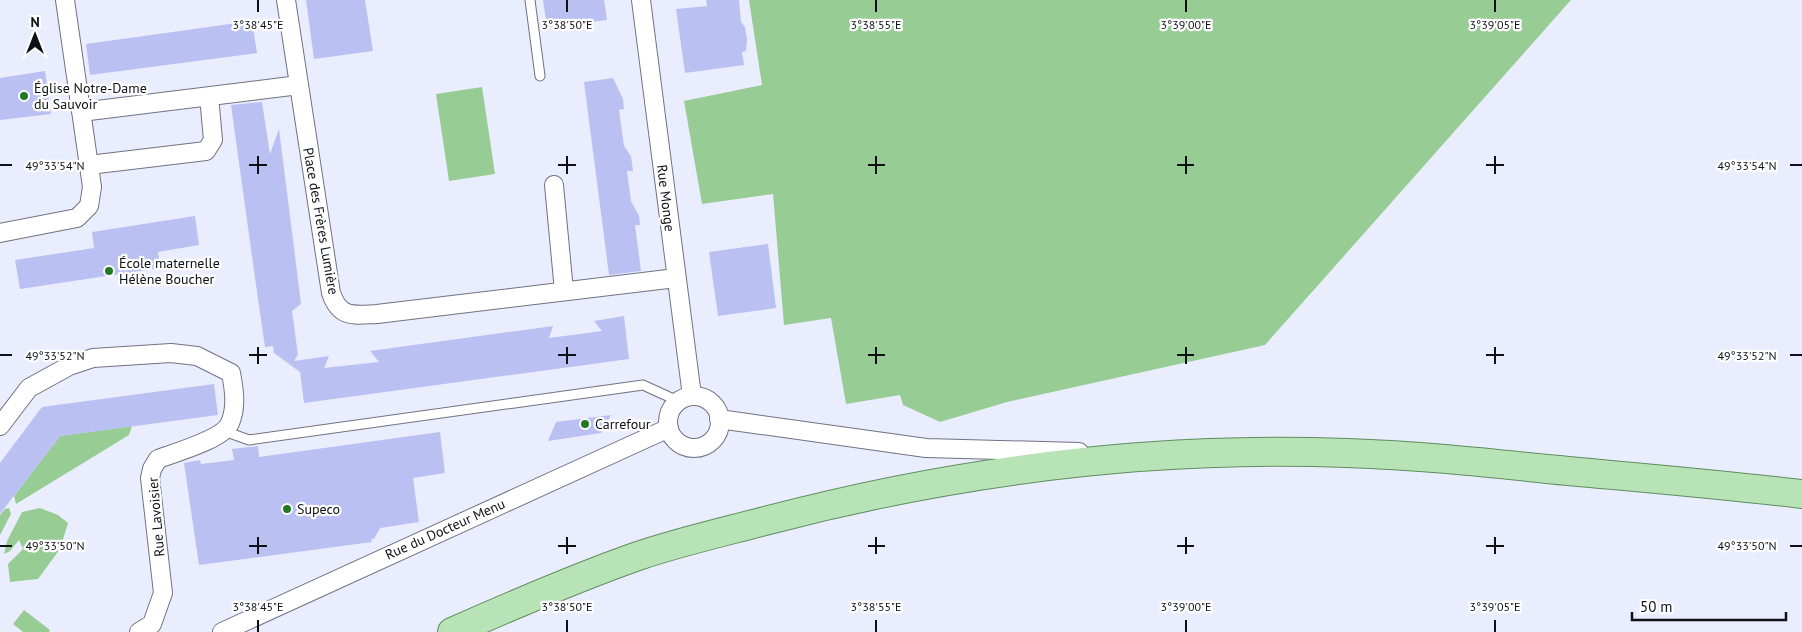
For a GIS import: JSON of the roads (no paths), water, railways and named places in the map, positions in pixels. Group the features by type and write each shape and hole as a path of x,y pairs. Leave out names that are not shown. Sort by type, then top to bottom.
{"main road":[{"path":"452,632 521,601 639,556 834,502 953,480 1085,461 1167,455 1346,452 1419,456 1802,494"}],"street":[{"path":"0,233 78,218 89,206 92,187 65,0"},
{"path":"81,112 299,85 286,0"},
{"name":"Rue Monge","path":"641,0 676,278 685,398"},
{"name":"Place des Frères Lumière","path":"299,85 331,293 335,305 343,312 355,315 377,314 676,278"},
{"path":"89,164 206,151 213,140 209,96"},
{"path":"554,185 564,291"},
{"path":"0,426 29,388 69,366 93,358 171,353 198,356 231,373 235,395 230,425 224,430"},
{"path":"685,398 707,399 717,411 719,418 716,435 703,446 686,446 672,436 669,428 669,413 685,398"},
{"path":"719,418 926,448 1167,455"},
{"name":"Rue du Docteur Menu","path":"222,632 669,428"},
{"name":"Rue Lavoisier","path":"139,632 152,624 163,594 150,478 152,468 158,459 220,434 224,430"}],"lane":[{"path":"530,0 540,76"},
{"path":"224,430 249,440 643,385 685,398"}],"place":[{"name":"Église Notre-Dame du Sauvoir","path":"24,96"},
{"name":"École maternelle Hélène Boucher","path":"109,271"},
{"name":"Carrefour","path":"585,424"},
{"name":"Supeco","path":"287,509"}]}
